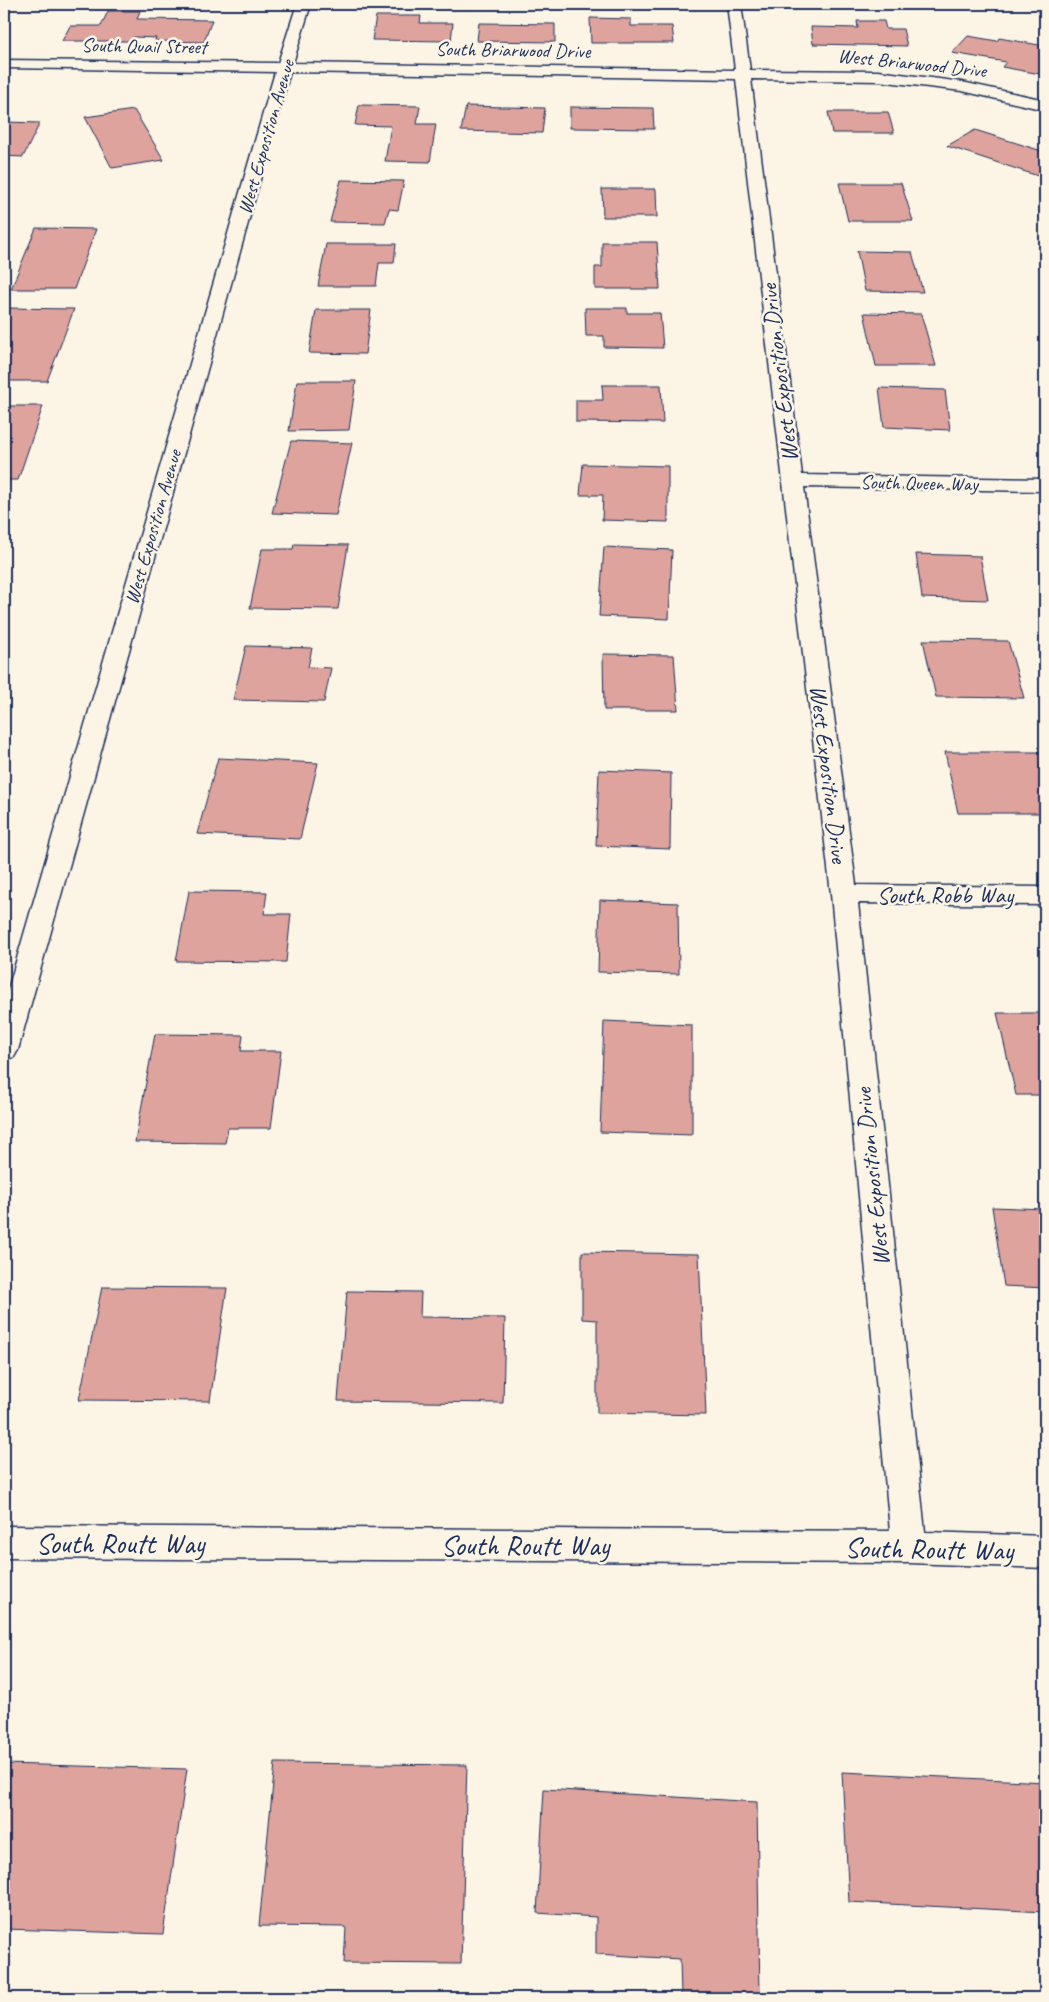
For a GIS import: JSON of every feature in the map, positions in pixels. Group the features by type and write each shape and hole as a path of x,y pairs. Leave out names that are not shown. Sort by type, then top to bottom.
{"street":[{"name":"West Exposition Avenue","path":"4,1050 284,67 290,54 304,4"},
{"name":"West Exposition Drive","path":"734,4 844,894 909,1547"},
{"name":"South Quail Street","path":"4,64 284,67"},
{"name":"South Briarwood Drive","path":"284,67 742,73"},
{"name":"West Briarwood Drive","path":"742,73 878,76 953,84 1014,96 1045,105"},
{"name":"South Queen Way","path":"792,481 1045,485"},
{"name":"South Robb Way","path":"844,894 1045,896"},
{"name":"South Routt Way","path":"4,1542 909,1547 1045,1552"}],"building":[{"path":"108,11 140,11 137,19 212,20 204,42 155,41 156,38 134,37 132,41 62,41 70,26 101,26"},
{"path":"376,16 421,16 420,23 453,23 451,41 372,40"},
{"path":"590,18 631,19 631,26 672,26 674,43 591,43"},
{"path":"857,21 884,21 886,29 903,29 907,46 813,44 811,27 858,28"},
{"path":"479,23 555,24 555,42 477,41"},
{"path":"968,36 997,41 999,38 1045,46 1045,66 1040,74 1002,67 1006,62 952,53"},
{"path":"359,105 420,106 417,124 436,124 430,162 385,161 391,126 355,125"},
{"path":"466,106 545,108 542,133 461,131"},
{"path":"570,107 653,108 654,129 570,128"},
{"path":"134,110 164,160 112,168 85,117"},
{"path":"828,112 888,112 894,133 832,133"},
{"path":"4,122 40,123 23,157 4,156"},
{"path":"975,130 1045,152 1045,171 1038,176 947,146"},
{"path":"341,180 404,181 398,210 389,209 385,223 330,222"},
{"path":"839,183 901,183 913,221 848,221"},
{"path":"602,189 656,189 657,217 603,217"},
{"path":"36,228 96,229 74,289 11,289"},
{"path":"602,242 657,242 660,289 595,289 595,267 602,267"},
{"path":"326,244 396,244 394,263 379,263 376,286 318,286"},
{"path":"857,251 912,252 923,292 865,291"},
{"path":"7,308 74,309 47,381 4,381 4,317"},
{"path":"585,308 627,308 627,313 660,313 663,348 604,347 604,336 586,336"},
{"path":"316,310 371,310 365,354 309,353"},
{"path":"864,313 921,314 936,366 876,366"},
{"path":"297,381 356,381 349,430 289,431"},
{"path":"602,385 661,385 663,423 576,422 576,400 603,400"},
{"path":"879,388 945,390 950,430 884,427"},
{"path":"4,406 43,406 18,480 4,480"},
{"path":"291,441 352,443 336,515 272,513"},
{"path":"583,464 668,466 668,522 602,520 603,495 580,495"},
{"path":"294,544 348,545 338,609 250,608 262,549 293,549"},
{"path":"604,547 672,550 669,619 599,616"},
{"path":"916,554 980,556 988,600 922,598"},
{"path":"923,640 1008,641 1024,698 936,697"},
{"path":"246,646 312,648 308,667 331,668 324,702 233,700"},
{"path":"603,654 674,655 678,710 604,710"},
{"path":"945,752 1045,752 1045,813 958,813"},
{"path":"218,758 318,763 300,839 197,834"},
{"path":"599,770 671,773 670,849 596,846"},
{"path":"189,891 267,892 264,914 291,914 286,962 176,961"},
{"path":"600,900 678,903 679,974 598,972"},
{"path":"997,1013 1045,1013 1045,1095 1016,1095"},
{"path":"604,1021 692,1025 692,1135 600,1132"},
{"path":"155,1034 243,1035 241,1051 281,1051 271,1128 228,1128 225,1143 135,1142"},
{"path":"992,1207 1045,1209 1045,1288 1004,1286"},
{"path":"582,1252 699,1254 706,1415 597,1413 597,1320 582,1319"},
{"path":"102,1287 227,1288 210,1401 79,1400"},
{"path":"347,1291 421,1292 420,1317 505,1318 503,1403 338,1401"},
{"path":"275,1763 467,1765 461,1964 344,1963 346,1927 259,1926"},
{"path":"4,1764 187,1769 163,1934 4,1929"},
{"path":"842,1772 1045,1782 1045,1912 849,1902"},
{"path":"544,1789 757,1802 760,1998 681,1996 680,1959 596,1954 596,1917 537,1913"}]}
